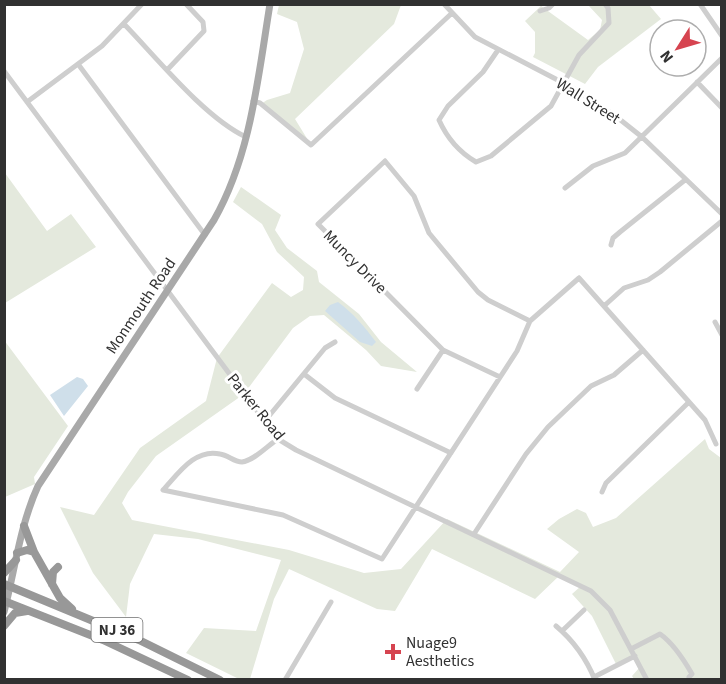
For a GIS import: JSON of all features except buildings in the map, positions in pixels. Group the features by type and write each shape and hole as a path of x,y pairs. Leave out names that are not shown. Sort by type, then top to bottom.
{"highway":[{"path":"24,526 34,552 60,598 77,613"},
{"path":"4,573 17,556 27,550 34,552"},
{"path":"52,584 52,572 58,567"},
{"name":"NJ 36","path":"8,585 152,646 220,680"},
{"name":"NJ 36","path":"6,601 97,637 188,680"},
{"path":"4,626 15,613 31,612"}],"main road":[{"name":"Monmouth Road","path":"4,612 8,585 32,500 49,468 205,235 234,180 246,136 270,4"}],"street":[{"path":"27,102 102,46 142,4"},
{"path":"168,69 204,31 203,22 186,4"},
{"name":"Wall Street","path":"444,4 471,35 605,108 642,137 722,214"},
{"path":"540,10 549,8 553,4"},
{"path":"498,50 483,72 437,119 460,151 475,165 491,156 543,114 554,102 579,55 609,23 608,8 605,4"},
{"path":"700,4 722,36"},
{"path":"253,101 260,103 310,145 452,13"},
{"path":"124,24 212,113 232,130 246,136"},
{"path":"565,189 593,166 625,153 722,58"},
{"path":"78,64 205,235"},
{"name":"Parker Road","path":"4,71 278,439 296,450 595,594 610,610 647,680"},
{"path":"697,82 722,108"},
{"name":"Muncy Drive","path":"500,377 443,350 315,224 385,158 414,196 429,233 478,292 488,300 530,321"},
{"path":"611,245 612,240 620,232 686,180"},
{"path":"604,306 624,288 660,272 722,221"},
{"path":"278,439 245,461 236,461 219,453 201,455 187,465 163,490 283,515 379,559 385,555 517,351 530,321 580,275 604,306 706,422 716,444"},
{"path":"715,322 722,335"},
{"path":"264,422 325,348 335,342"},
{"path":"417,390 443,350"},
{"path":"474,534 526,454 548,427 591,386 614,375 643,350"},
{"path":"304,374 336,398 451,453"},
{"path":"602,492 606,483 689,402"},
{"path":"285,680 331,602"},
{"path":"562,631 584,610"},
{"path":"556,626 579,650 594,678 635,656"},
{"path":"631,649 660,634 686,664 692,674 689,677"}],"shaded area":[{"path":"279,5 401,5 394,24 295,119 311,145 261,104 290,93 304,49 297,22 277,14"},
{"path":"588,5 649,5 660,18 648,18 648,29 598,67 585,84 533,57 535,32 525,21 541,6 588,40 600,30 602,20"},
{"path":"5,173 47,231 71,214 96,247 5,303"},
{"path":"241,187 281,215 275,230 287,248 317,271 319,282 359,314 381,342 417,372 381,366 366,350 324,315 310,316 293,328 244,394 156,456 122,503 132,520 289,550 364,573 401,569 447,519 560,572 579,552 547,529 577,509 586,513 593,527 616,518 705,439 709,449 721,458 721,679 634,679 632,676 640,667 635,657 617,666 592,616 572,594 581,586 560,575 535,599 432,549 395,611 377,609 289,569 274,599 250,679 239,679 186,653 204,628 256,631 281,560 198,539 154,534 130,584 126,617 93,573 60,507 94,515 140,448 206,401 217,358 272,283 291,297 303,290 304,277 277,252 262,224 233,202"},
{"path":"338,302 372,336 376,342 372,346 360,342 325,311 330,305"},
{"path":"4,340 68,426 34,477 35,484 5,497"},
{"path":"77,377 83,379 88,386 64,416 50,395"}],"place":[{"name":"Nuage9 Aesthetics","path":"393,652"}]}
